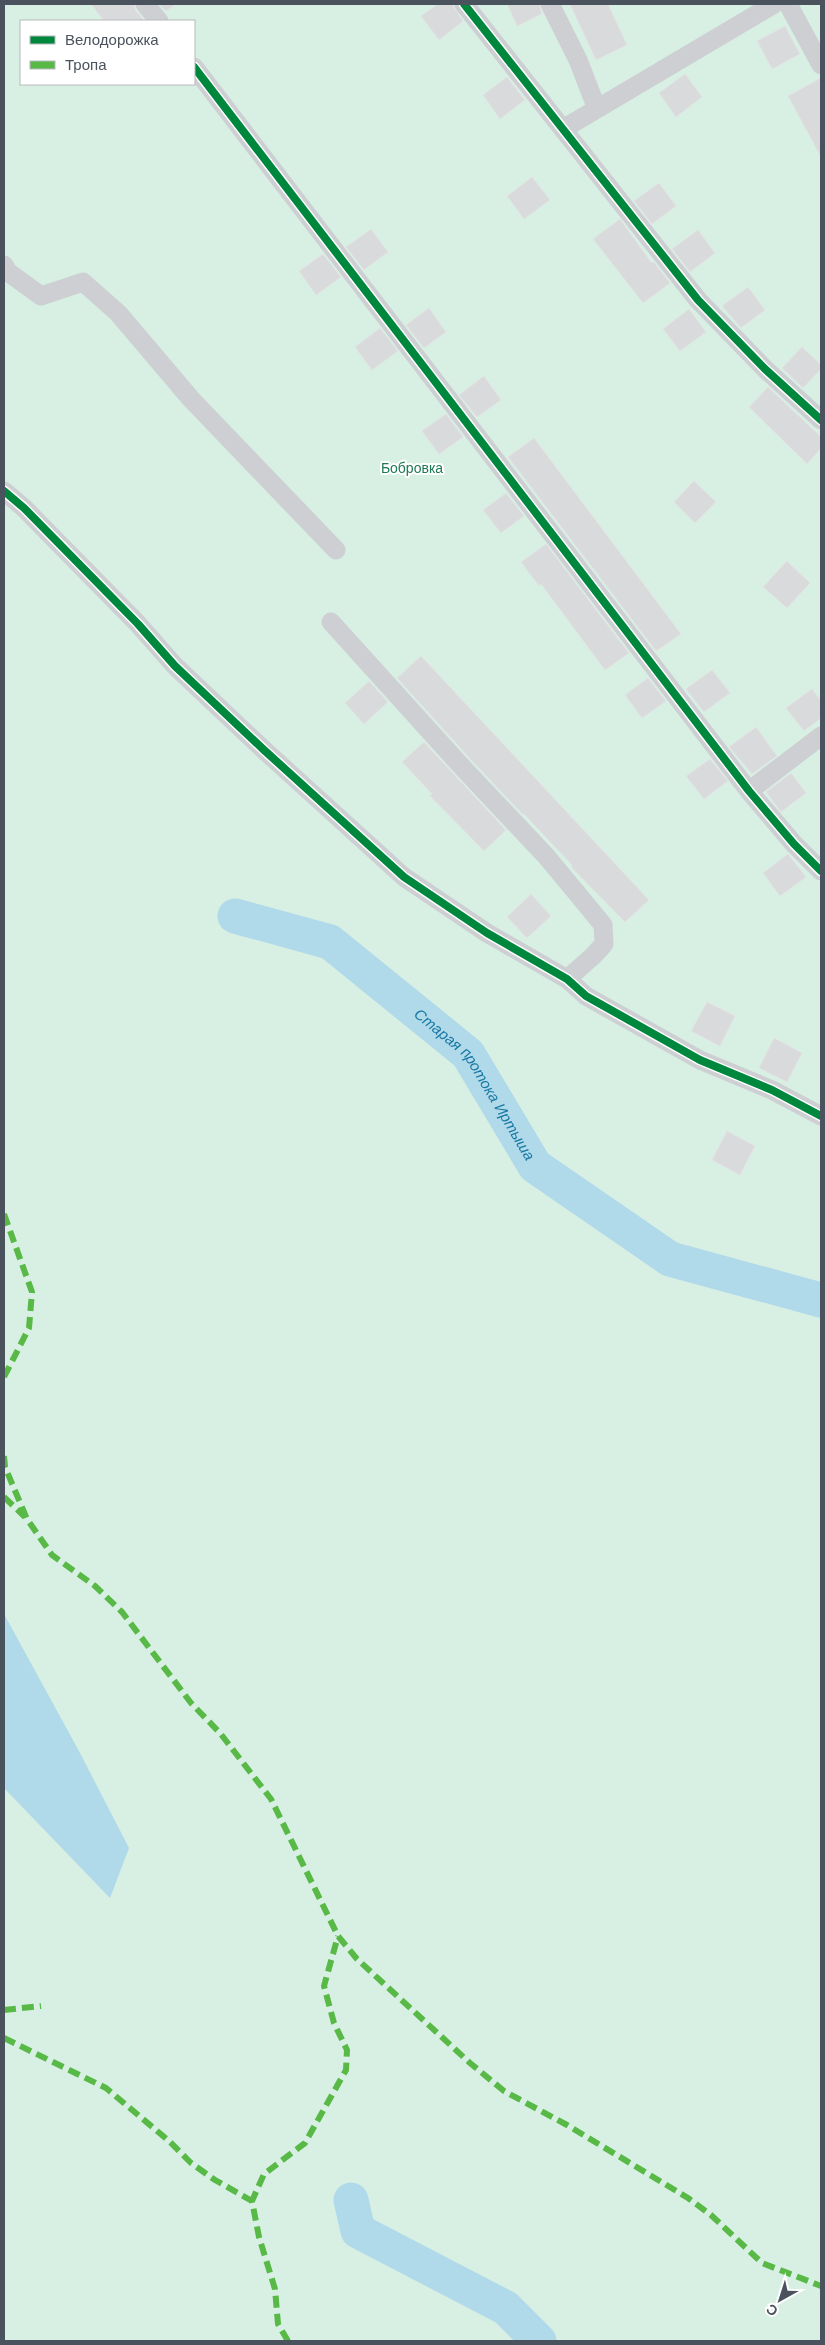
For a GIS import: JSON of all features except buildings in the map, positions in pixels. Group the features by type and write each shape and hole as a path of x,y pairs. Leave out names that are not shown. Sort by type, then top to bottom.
{"street":[{"path":"145,4 157,20"},
{"path":"464,4 698,300 765,369 821,420"},
{"path":"550,4 578,60 597,109"},
{"path":"563,129 774,4"},
{"path":"788,4 821,66"},
{"path":"195,68 749,791 794,844 821,871"},
{"path":"4,265 8,272 41,296 82,282 118,313 191,398 336,550"},
{"path":"4,491 24,508 138,624 175,666 404,877 487,933 567,979 586,996 700,1060 772,1090 821,1116"},
{"path":"331,622 464,770 546,856 603,925 604,944 567,979"},
{"path":"749,791 821,736"}],"green space":[{"name":"Бобровка","path":"4,4 821,4 821,2341 4,2341"}],"water":[{"path":"4,1614 80,1753 129,1848 110,1898 4,1788"}],"waterway":[{"name":"Старая протока Иртыша","path":"235,916 330,942 468,1054 535,1166 670,1259 821,1300"},
{"name":"Старая протока Иртыша","path":"351,2200 358,2231 506,2308 539,2341"}],"marked path":[{"path":"4,1214 32,1292 29,1328 4,1377"},
{"path":"4,1456 5,1467 27,1519 52,1555 95,1586 122,1612 191,1703 220,1733 271,1799 338,1936 357,1959 470,2063 504,2091 567,2125 688,2198 711,2215 762,2263 821,2286"},
{"path":"4,1497 25,1517"},
{"path":"288,2341 278,2324 275,2289 259,2237 252,2201 264,2174 305,2143 346,2070 347,2050 334,2023 324,1986 338,1936"},
{"path":"4,2010 41,2006"},
{"path":"4,2038 106,2088 169,2141 191,2163 215,2180 252,2201"}],"cycle path":[{"path":"464,4 698,300 765,369 821,420"},
{"path":"195,68 749,791 794,844 821,871"},
{"path":"4,491 24,508 138,624 175,666 404,877 487,933 567,979 586,996 700,1060 772,1090 821,1116"}]}
